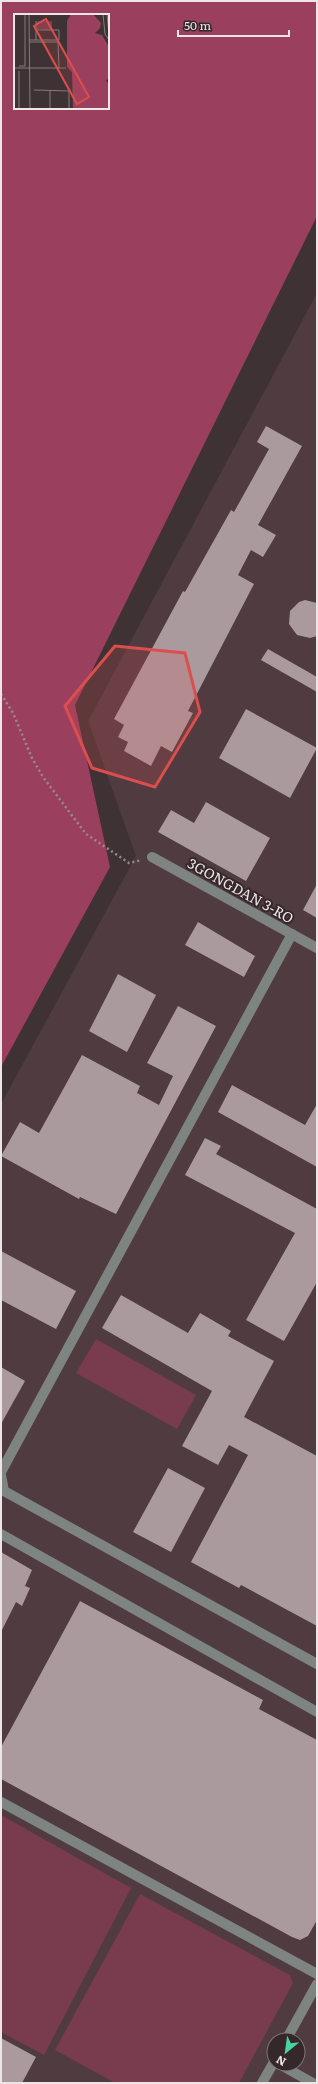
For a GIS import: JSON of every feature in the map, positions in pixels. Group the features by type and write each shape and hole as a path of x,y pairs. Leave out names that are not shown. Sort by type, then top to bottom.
{"street":[{"name":"3GONGDAN 3-RO","path":"152,857 317,948"},
{"path":"292,934 1,1474 4,1491 317,1664"},
{"path":"1,1534 317,1712"},
{"path":"1,1802 317,1974"},
{"path":"290,2032 317,1984"},
{"path":"262,2083 268,2072"},
{"path":"293,2072 313,2083"}],"path":[{"path":"1,694 13,713 38,769 86,834 129,863 152,857"}],"highlighted area":[{"path":"115,646 185,653 200,712 155,787 92,768 65,706"}],"shaded area":[{"path":"1,1 317,1 317,216 75,705 110,867 1,1067"},
{"path":"317,293 317,2083 1,2083 1,1104 136,856 88,721"},
{"path":"96,1339 196,1395 177,1429 76,1373"},
{"path":"1,1815 131,1888 44,2055 1,2032"},
{"path":"140,1894 290,1975 293,1983 239,2083 115,2083 55,2050"}],"building":[{"path":"266,426 302,446 258,525 276,535 263,557 251,550 238,575 254,584 188,711 193,713 172,752 161,746 151,766 124,751 128,742 118,737 124,725 114,719 183,591 185,592 231,510 234,512 269,449 257,442"},
{"path":"305,600 317,603 317,636 310,638 297,635 289,624 290,611 299,602"},
{"path":"268,649 317,677 317,692 261,660"},
{"path":"246,709 317,748 290,798 219,758"},
{"path":"206,802 270,838 246,881 158,832 171,810 194,823"},
{"path":"317,884 317,918 303,910"},
{"path":"198,922 255,956 244,977 185,945"},
{"path":"118,974 156,995 127,1052 89,1031"},
{"path":"178,1006 216,1026 116,1214 80,1197 79,1199 1,1156 20,1122 39,1133 82,1055 140,1086 137,1093 159,1105 173,1076 147,1063"},
{"path":"232,1085 305,1125 317,1104 317,1167 218,1112"},
{"path":"205,1138 221,1146 216,1154 317,1209 317,1282 284,1341 246,1320 295,1233 185,1175"},
{"path":"1,1251 76,1291 56,1329 1,1300"},
{"path":"121,1295 188,1333 200,1313 231,1331 228,1336 274,1361 244,1417 317,1456 317,1626 241,1585 239,1588 191,1562 248,1455 229,1445 218,1465 182,1446 212,1391 102,1328"},
{"path":"1,1367 25,1381 1,1424"},
{"path":"168,1468 205,1488 171,1552 133,1532"},
{"path":"1,1552 32,1570 25,1586 30,1588 22,1606 16,1602 1,1632"},
{"path":"80,1601 263,1700 259,1709 317,1740 317,1920 308,1936 300,1940 292,1937 1,1779 1,1747"},
{"path":"1,2038 36,2057 22,2083 1,2083"}]}
